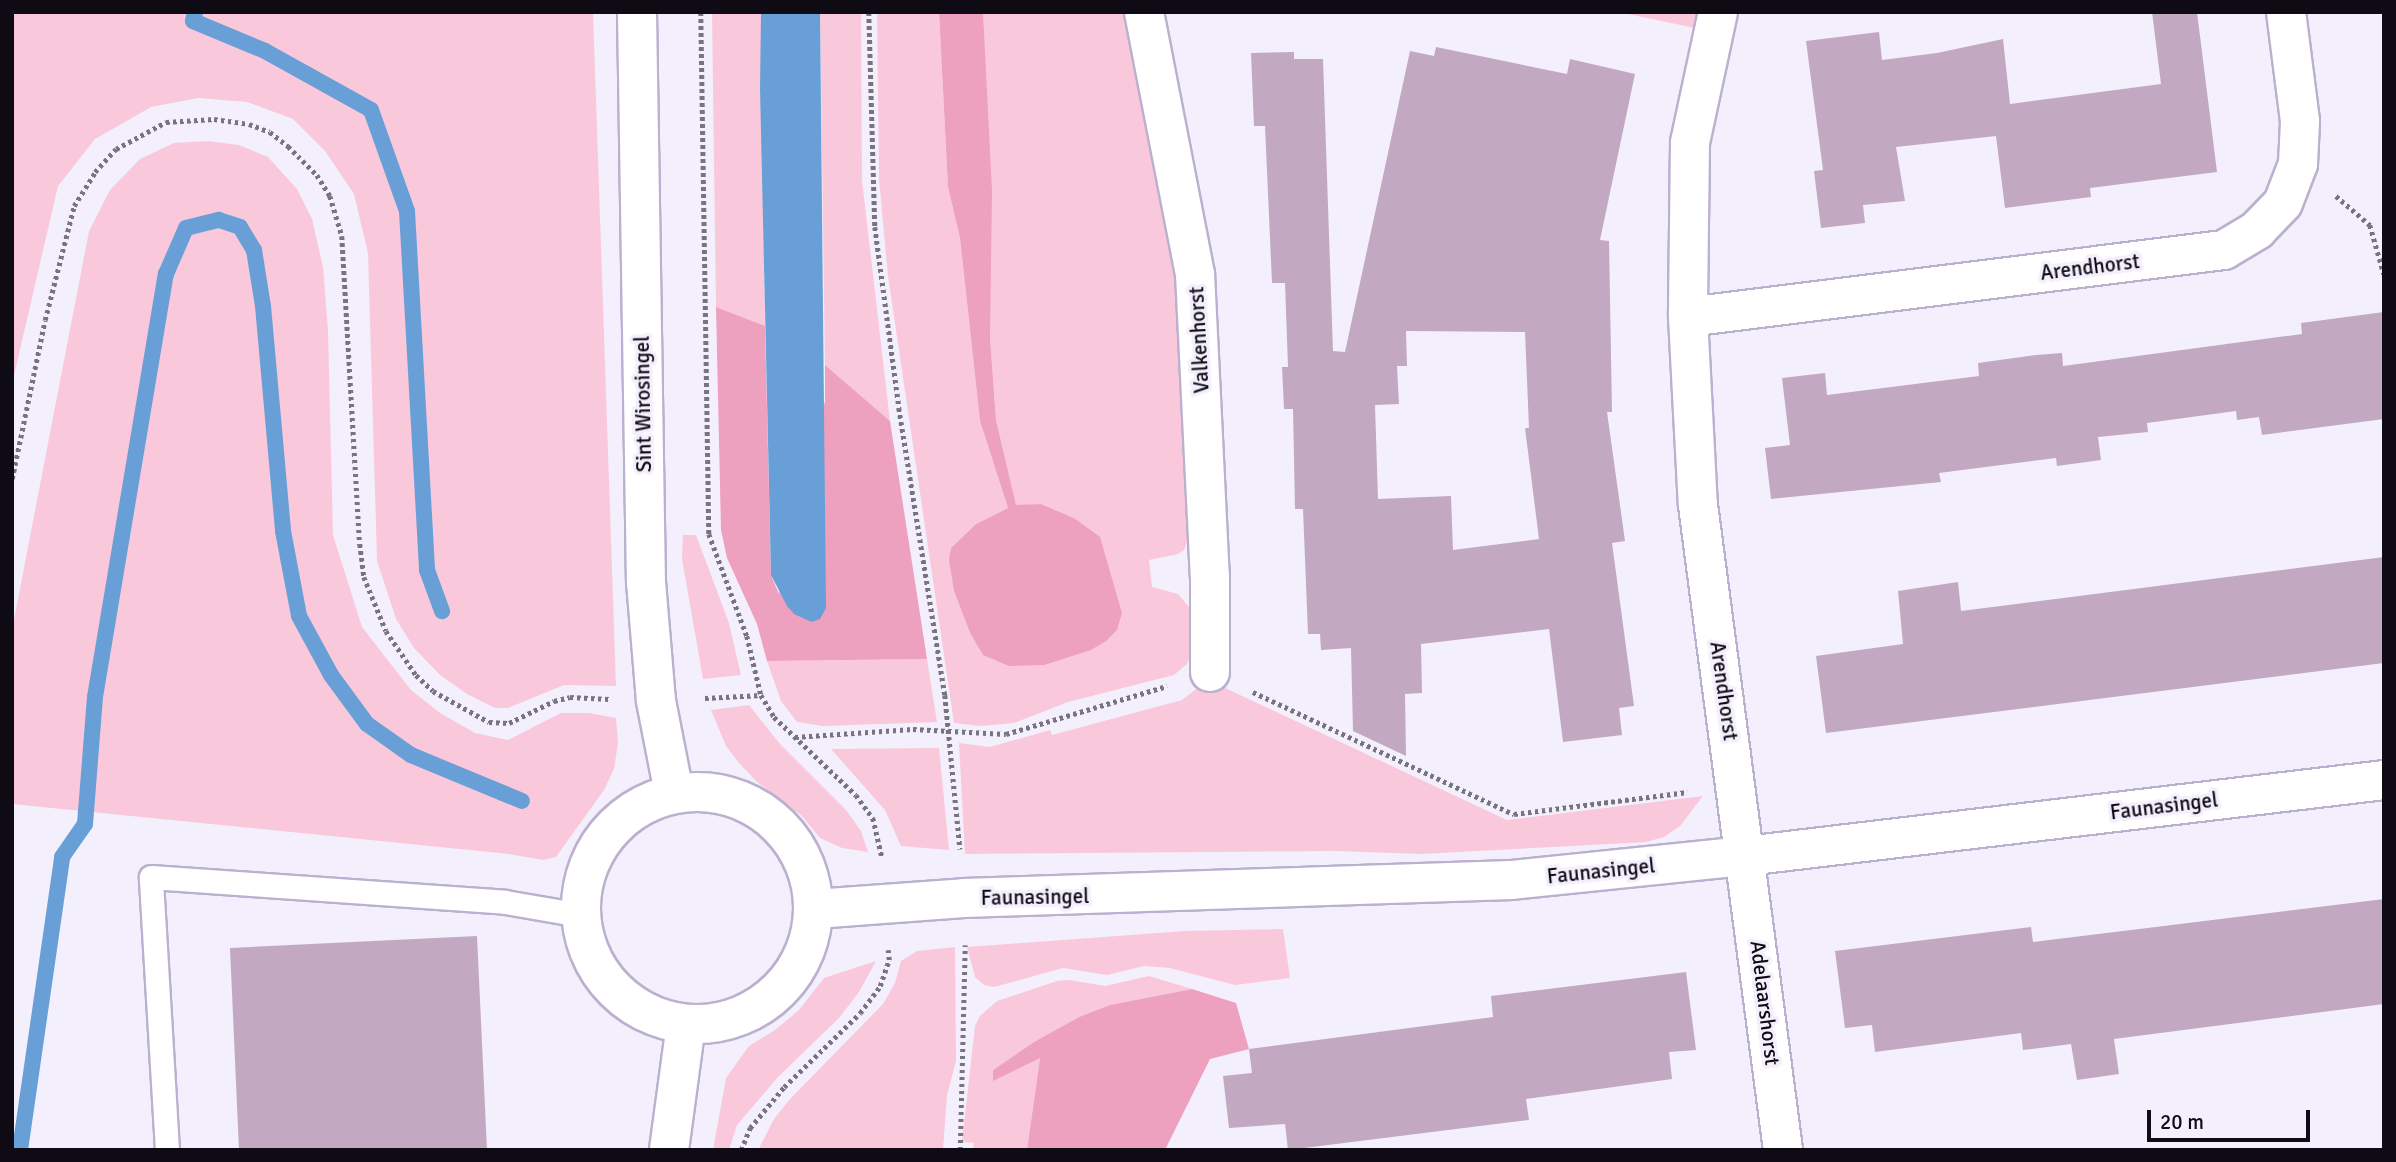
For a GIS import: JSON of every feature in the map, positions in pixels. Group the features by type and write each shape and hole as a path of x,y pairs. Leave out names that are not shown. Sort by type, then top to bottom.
{"street":[{"name":"Sint Wirosingel","path":"637,12 646,582 656,701 674,793"},
{"name":"Valkenhorst","path":"1144,12 1195,274 1210,576 1210,671"},
{"name":"Arendhorst","path":"1718,12 1690,143 1688,317 1698,505 1746,856"},
{"name":"Arendhorst","path":"1688,317 2224,250 2257,230 2283,203 2298,164 2300,121 2286,12"},
{"name":"Faunasingel","path":"814,909 964,898 1512,880 1746,856 2384,780"},
{"path":"709,791 743,800 772,817 796,844 810,875 814,909 808,948 789,982 760,1007 724,1022 686,1025 653,1017 624,1000 609,984 586,947 580,915 583,881 595,851 615,824 642,804 674,793 709,791"},
{"name":"Adelaarshorst","path":"1746,856 1783,1150"},
{"path":"669,1150 686,1025"}],"lane":[{"path":"167,1150 151,877 505,902 580,915"}],"path":[{"path":"701,12 709,534 747,636 761,695"},
{"path":"869,12 875,227 899,408 949,732"},
{"path":"12,479 45,320 74,206 84,188 117,149 166,122 214,119 250,124 270,132 317,175 330,196 342,236 360,544 365,577 386,631 416,675 433,691 489,722 509,723 554,701 570,697"},
{"path":"2298,164 2370,225 2384,274"},
{"path":"794,737 913,729 1006,734 1210,671 1514,814 1694,791"}],"shaded area":[{"path":"12,12 593,12 616,686 564,685 508,708 495,708 467,694 440,675 414,648 396,619 377,561 368,253 354,194 325,151 293,119 247,102 198,98 151,107 95,139 58,186 12,384"},
{"path":"712,12 761,12 765,326 716,307"},
{"path":"820,12 861,12 862,180 890,421 825,365"},
{"path":"877,12 939,12 948,187 960,238 980,421 1008,508 976,524 951,548 954,591 970,633 983,655 1074,518 1041,504 1016,506 996,420 990,337 983,12 1136,12 1177,234 1189,537 1184,550 1178,554 1149,560 1152,587 1178,594 1190,608 1195,644 1187,664 1174,675 1068,702 1014,723 980,726 954,723 888,276 879,179"},
{"path":"939,12 983,12 992,191 990,337 996,420 1016,505 1041,504 1074,518 1100,537 1122,613 1117,630 1106,641 1091,650 1044,665 1009,666 983,655 970,633 954,591 949,560 951,548 976,524 1008,508 980,421 960,238 948,187"},
{"path":"1618,12 1698,12 1695,28"},
{"path":"208,141 239,145 268,157 297,189 312,219 323,267 328,331 333,535 362,627 411,690 440,713 475,733 508,740 561,713 589,713 616,718 618,743 614,769 604,790 556,857 543,860 509,854 12,804 12,630 89,231 110,190 140,159 174,143"},
{"path":"716,307 765,326 771,575 779,594 825,401 825,365 890,421 927,659 767,661 757,624 727,558 721,530"},
{"path":"683,535 696,535 729,623 741,675 703,679 682,559"},
{"path":"927,659 937,722 823,726 797,722 781,701 767,661"},
{"path":"1208,680 1507,820 1703,796 1680,826 1664,837 1646,842 1421,854 1336,851 965,854 959,743 990,747 1050,730 1052,735 1182,700"},
{"path":"749,705 780,744 846,810 861,831 868,852 842,848 820,838 802,816 757,782 739,763 726,746 711,710"},
{"path":"939,748 949,850 901,846 885,810 831,749"},
{"path":"1283,929 1290,978 1235,985 1170,968 1144,966 1107,975 1063,968 994,987 984,985 975,977 967,947 1185,931"},
{"path":"955,947 956,1061 947,1095 943,1150 758,1150 774,1119 790,1099 883,1004 895,983 901,961 917,951"},
{"path":"876,961 859,992 839,1018 778,1077 737,1125 729,1150 713,1150 726,1078 749,1046 775,1030 799,1010 824,978"},
{"path":"1149,976 1192,989 1110,1005 1079,1017 1034,1042 993,1070 993,1080 1040,1057 1027,1150 973,1150 974,1143 962,1142 975,1026 980,1016 997,1001 1057,981 1069,980 1105,986"},
{"path":"1192,989 1236,1003 1249,1049 1210,1059 1165,1150 1027,1150 1040,1058 993,1081 993,1070 1034,1042 1079,1017 1110,1005"}],"water":[{"path":"761,12 820,12 826,608 820,619 812,622 794,614 787,606 771,575 760,88"}],"building":[{"path":"2152,12 2197,12 2217,172 2090,188 2091,197 2005,208 1996,136 1896,147 1905,201 1863,205 1865,223 1821,228 1814,171 1823,170 1806,41 1879,32 1882,60 1937,53 2003,39 2010,104 2161,84"},
{"path":"1436,47 1567,74 1570,59 1635,74 1600,240 1609,241 1612,412 1607,412 1625,541 1612,543 1634,706 1619,708 1622,735 1563,742 1549,629 1421,644 1422,693 1405,694 1406,756 1353,731 1351,648 1321,650 1320,634 1308,634 1303,509 1295,509 1293,409 1284,409 1282,367 1288,367 1285,283 1272,283 1265,126 1254,126 1251,53 1294,52 1294,59 1323,59 1333,351 1345,352 1410,51 1434,56","holes":["1406,331 1525,332 1529,428 1525,428 1539,539 1453,550 1451,496 1378,499 1375,405 1399,404 1397,366 1407,366"]},
{"path":"2384,312 2384,419 2262,435 2259,417 2237,420 2236,411 2147,423 2148,432 2098,437 2101,460 2057,466 2056,458 1939,473 1941,482 1771,499 1765,448 1790,445 1782,378 1825,373 1827,395 1979,376 1978,363 2036,355 2062,353 2063,366 2302,334 2301,323"},
{"path":"2384,557 2384,663 1826,733 1816,656 1903,644 1898,591 1958,582 1961,611"},
{"path":"2384,899 2384,1004 2114,1039 2119,1074 2077,1080 2071,1044 2023,1050 2021,1033 1875,1052 1872,1025 1845,1028 1835,951 2031,927 2033,942"},
{"path":"477,936 487,1150 239,1150 230,948"},
{"path":"1686,972 1696,1050 1669,1052 1672,1079 1526,1099 1529,1120 1288,1150 1285,1124 1229,1128 1223,1076 1252,1073 1249,1049 1493,1017 1491,996"}],"waterway":[{"path":"195,12 193,21 265,51 371,110 407,211 427,570 442,611"},
{"path":"20,1150 62,857 85,824 95,697 166,274 186,228 219,220 240,227 254,250 263,306 283,531 299,616 331,675 367,724 411,755 522,801"}]}
